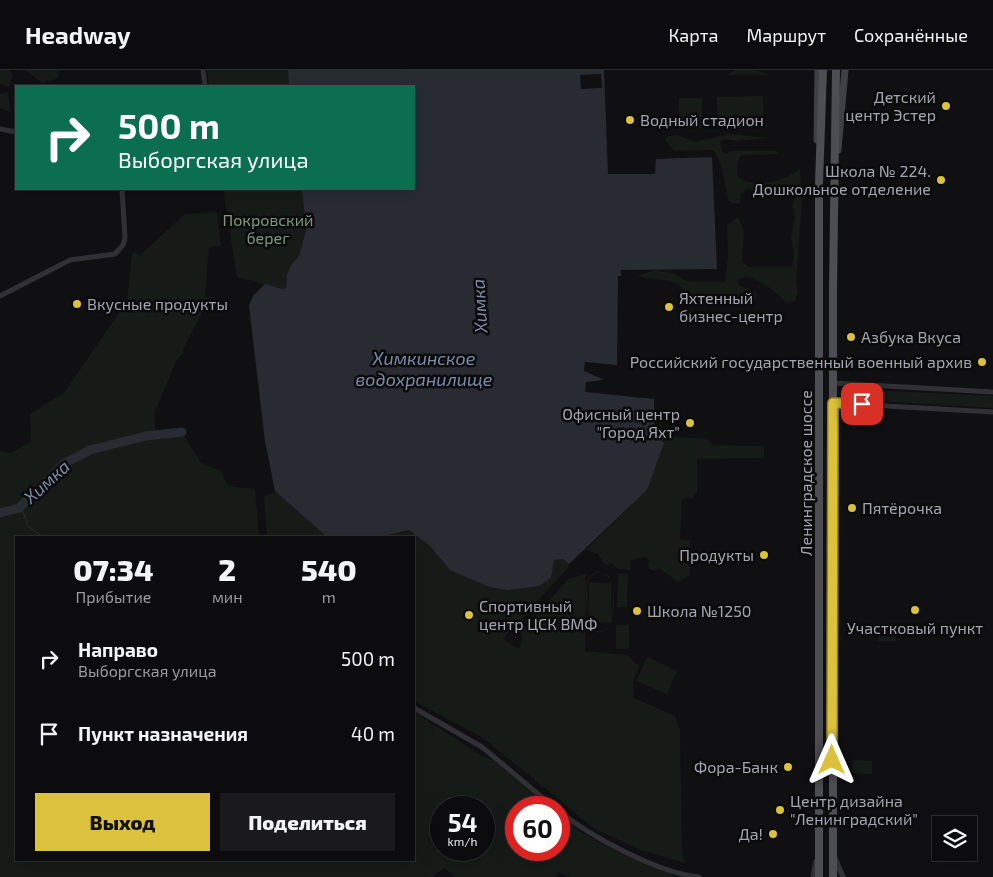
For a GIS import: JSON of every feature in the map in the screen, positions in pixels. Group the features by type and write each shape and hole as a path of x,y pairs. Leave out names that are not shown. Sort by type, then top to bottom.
{"main road":[{"path":"818,70 819,183"},
{"name":"Ленинградское шоссе","path":"819,877 819,183 824,70"},
{"name":"Ленинградское шоссе","path":"833,877 833,383 836,70"},
{"path":"834,185 845,70"}],"street":[{"path":"203,70 205,85"},
{"path":"0,129 15,132"},
{"path":"0,296 70,260 106,257 119,251 125,238 122,190"},
{"path":"833,383 993,392"},
{"path":"833,403 993,412"},
{"path":"415,709 482,747 540,796"},
{"path":"570,820 586,832 612,845 674,871 699,877"},
{"path":"813,877 819,846"},
{"path":"832,852 843,877"}],"green space":[{"path":"0,70 8,70 13,75 9,87 0,84"},
{"path":"25,70 60,70 58,78 42,83"},
{"path":"207,70 288,70 289,85 209,85"},
{"path":"735,70 756,70 770,75 726,75"},
{"path":"8,92 11,113 0,108 0,94"},
{"path":"763,96 764,127 717,128 717,97"},
{"path":"679,98 702,98 702,128 679,128"},
{"path":"730,134 770,138 737,141 723,139 720,143 723,153 727,154 730,151 777,151 777,154 740,156 737,176 743,180 760,183 769,182 787,177 800,168 802,202 796,282 798,292 795,301 786,303 764,284 750,278 743,278 738,280 739,285 757,293 755,302 745,304 732,300 717,304 687,305 683,302 682,288 674,282 637,276 654,270 674,273 686,281 725,282 728,258 727,225 738,217 744,231 742,261 749,267 792,267 794,253 791,239 795,216 792,207 795,198 791,189 748,189 741,194 740,204 729,202 721,165 712,150 674,151 665,140 667,136 677,135 695,142"},
{"name":"Покровский берег","path":"223,190 302,190 306,230 299,256 291,265 287,275 286,288 282,289 237,277"},
{"path":"217,212 221,246 209,247 205,296 210,298 183,349 184,353 177,359 154,414 156,435 182,432 201,463 221,471 228,486 255,489 259,536 15,536 15,861 415,861 415,713 482,756 493,760 536,796 505,796 505,861 570,861 570,824 586,835 631,858 679,877 569,877 558,872 556,877 454,877 445,868 431,877 0,877 0,516 13,514 13,507 0,509 0,451 11,453 31,441 30,414 64,393 127,301 132,254 135,252 139,256 185,214"},
{"path":"845,389 993,396 993,408 845,399 839,394"},
{"path":"654,435 707,439 713,445 764,446 764,458 697,459 697,492 693,498 682,499 680,539 690,540 690,575 678,582 659,568 655,571 649,569 647,565 650,561 646,557 631,560 630,570 618,569 612,564 605,565 598,554 586,550 647,490"},
{"path":"275,491 326,536 267,536 264,497"},
{"path":"409,530 430,546 450,570 489,587 507,590 539,585 551,578 554,560 563,559 569,564 568,568 503,639 519,649 523,639 520,633 568,579 586,574 585,651 627,655 639,666 633,682 634,698 675,716 680,730 682,853 685,863 638,849 595,829 570,809 570,796 554,796 483,738 415,702 415,536 388,536"},
{"path":"598,571 608,575 611,581 612,585 606,575 600,572 596,573 589,580 589,622 594,630 606,630 601,632 592,630 588,620 586,605 587,583 591,575"},
{"path":"618,574 628,574 627,607 617,607"},
{"path":"589,583 611,583 611,623 589,622"},
{"path":"612,586 613,590 614,601 614,612 612,619"},
{"path":"616,625 629,625 629,649 616,649"},
{"path":"878,627 896,627 896,641 878,641"},
{"path":"647,657 677,671 667,694 636,681"},
{"path":"853,760 872,761 872,774 852,773"}],"water":[{"name":"Химкинское водохранилище","path":"288,70 604,70 608,174 655,174 656,159 712,157 717,269 621,270 621,276 618,276 617,365 585,362 584,371 604,380 586,382 585,392 654,399 654,435 664,443 647,490 569,564 563,559 554,560 551,578 539,586 507,590 489,587 450,570 430,546 409,530 385,536 326,536 275,491 265,441 249,306 253,296 265,284 282,289 286,288 287,275 291,265 299,256 306,230 302,190 415,190 415,85 289,85"}],"pier":[{"path":"601,74 602,88 581,89 580,75"}],"waterway":[{"name":"Химка","path":"0,513 19,508 65,463 90,450 146,436 182,432"},
{"path":"19,508 23,511 28,526 41,536"}],"place":[{"name":"Детский центр Эстер","path":"946,106"},
{"name":"Водный стадион","path":"630,120"},
{"name":"Школа № 224. Дошкольное отделение","path":"941,180"},
{"name":"Вкусные продукты","path":"77,304"},
{"name":"Яхтенный бизнес-центр","path":"669,307"},
{"name":"Азбука Вкуса","path":"851,337"},
{"name":"Российский государственный военный архив","path":"982,362"},
{"name":"Офисный центр \"Город Яхт\"","path":"690,423"},
{"name":"Пятёрочка","path":"852,508"},
{"name":"Продукты","path":"764,555"},
{"name":"Участковый пункт","path":"915,610"},
{"name":"Школа №1250","path":"637,611"},
{"name":"Спортивный центр ЦСК ВМФ","path":"469,615"},
{"name":"Фора-Банк","path":"788,767"},
{"name":"Центр дизайна \"Ленинградский\"","path":"780,810"},
{"name":"Да!","path":"773,834"}],"route":[{"path":"832,760 833,403 862,404"}]}
